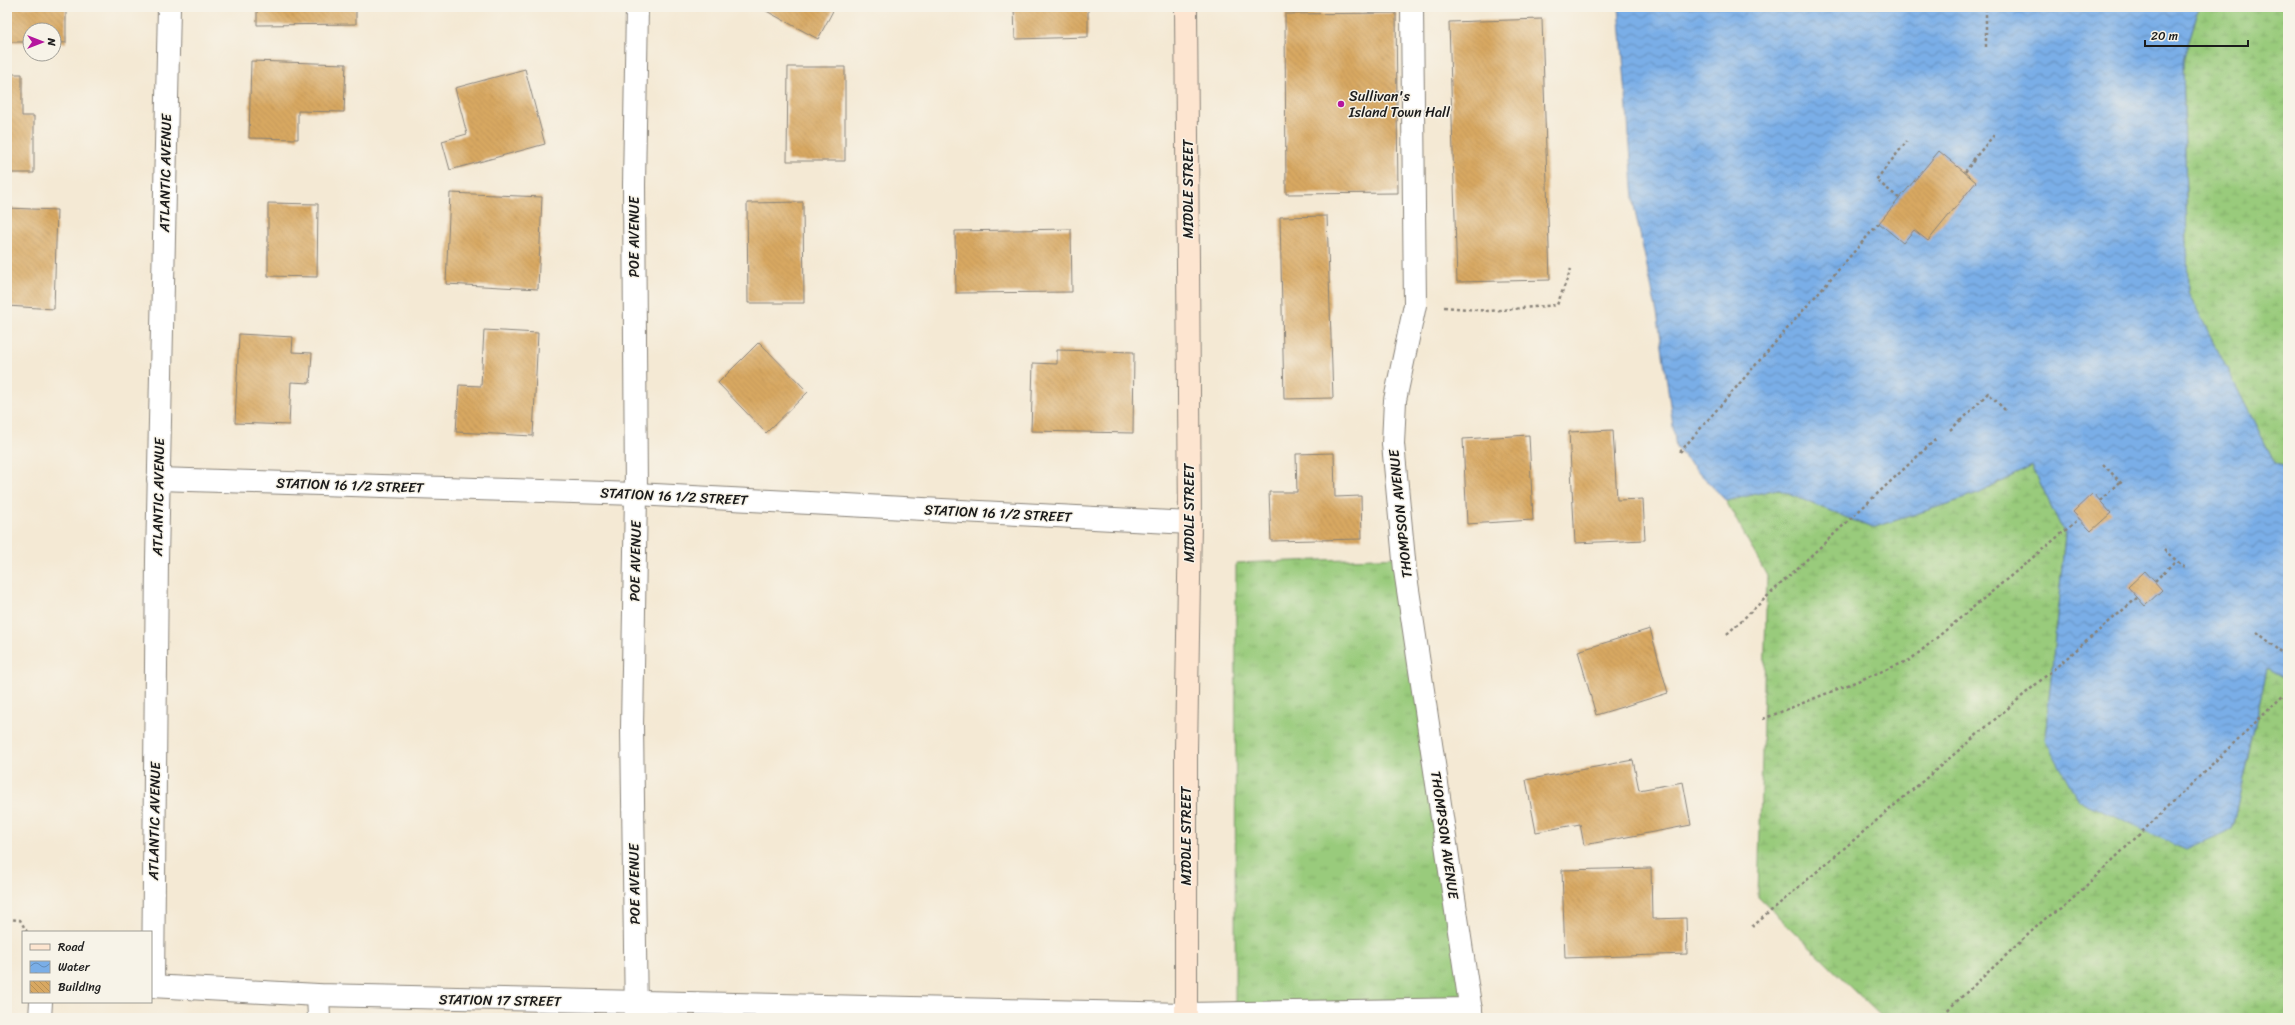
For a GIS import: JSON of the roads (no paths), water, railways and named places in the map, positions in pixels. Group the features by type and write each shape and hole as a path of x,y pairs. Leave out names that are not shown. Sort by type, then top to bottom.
{"street":[{"name":"ATLANTIC AVENUE","path":"152,986 158,478 169,7"},
{"name":"POE AVENUE","path":"636,1010 632,727 636,494 634,185 637,7"},
{"name":"MIDDLE STREET","path":"1186,7 1190,523 1186,750 1186,1016"},
{"name":"THOMPSON AVENUE","path":"1412,7 1415,305 1395,400 1393,444 1405,570 1471,1013"},
{"name":"STATION 16 1/2 STREET","path":"158,478 636,494 1190,523"},
{"name":"STATION 17 STREET","path":"152,986 636,1010 1186,1016 1471,1013"},
{"path":"318,995 319,1018"},
{"path":"40,1018 41,1003"}],"water":[{"path":"1619,7 2199,7 2183,61 2188,292 2275,463 2288,466 2288,681 2267,669 2232,829 2186,850 2078,800 2045,739 2065,535 2032,466 1978,494 1872,528 1777,489 1726,501 1676,448 1658,318 1635,211"}],"place":[{"name":"Sullivan's Island Town Hall","path":"1341,104"}]}
